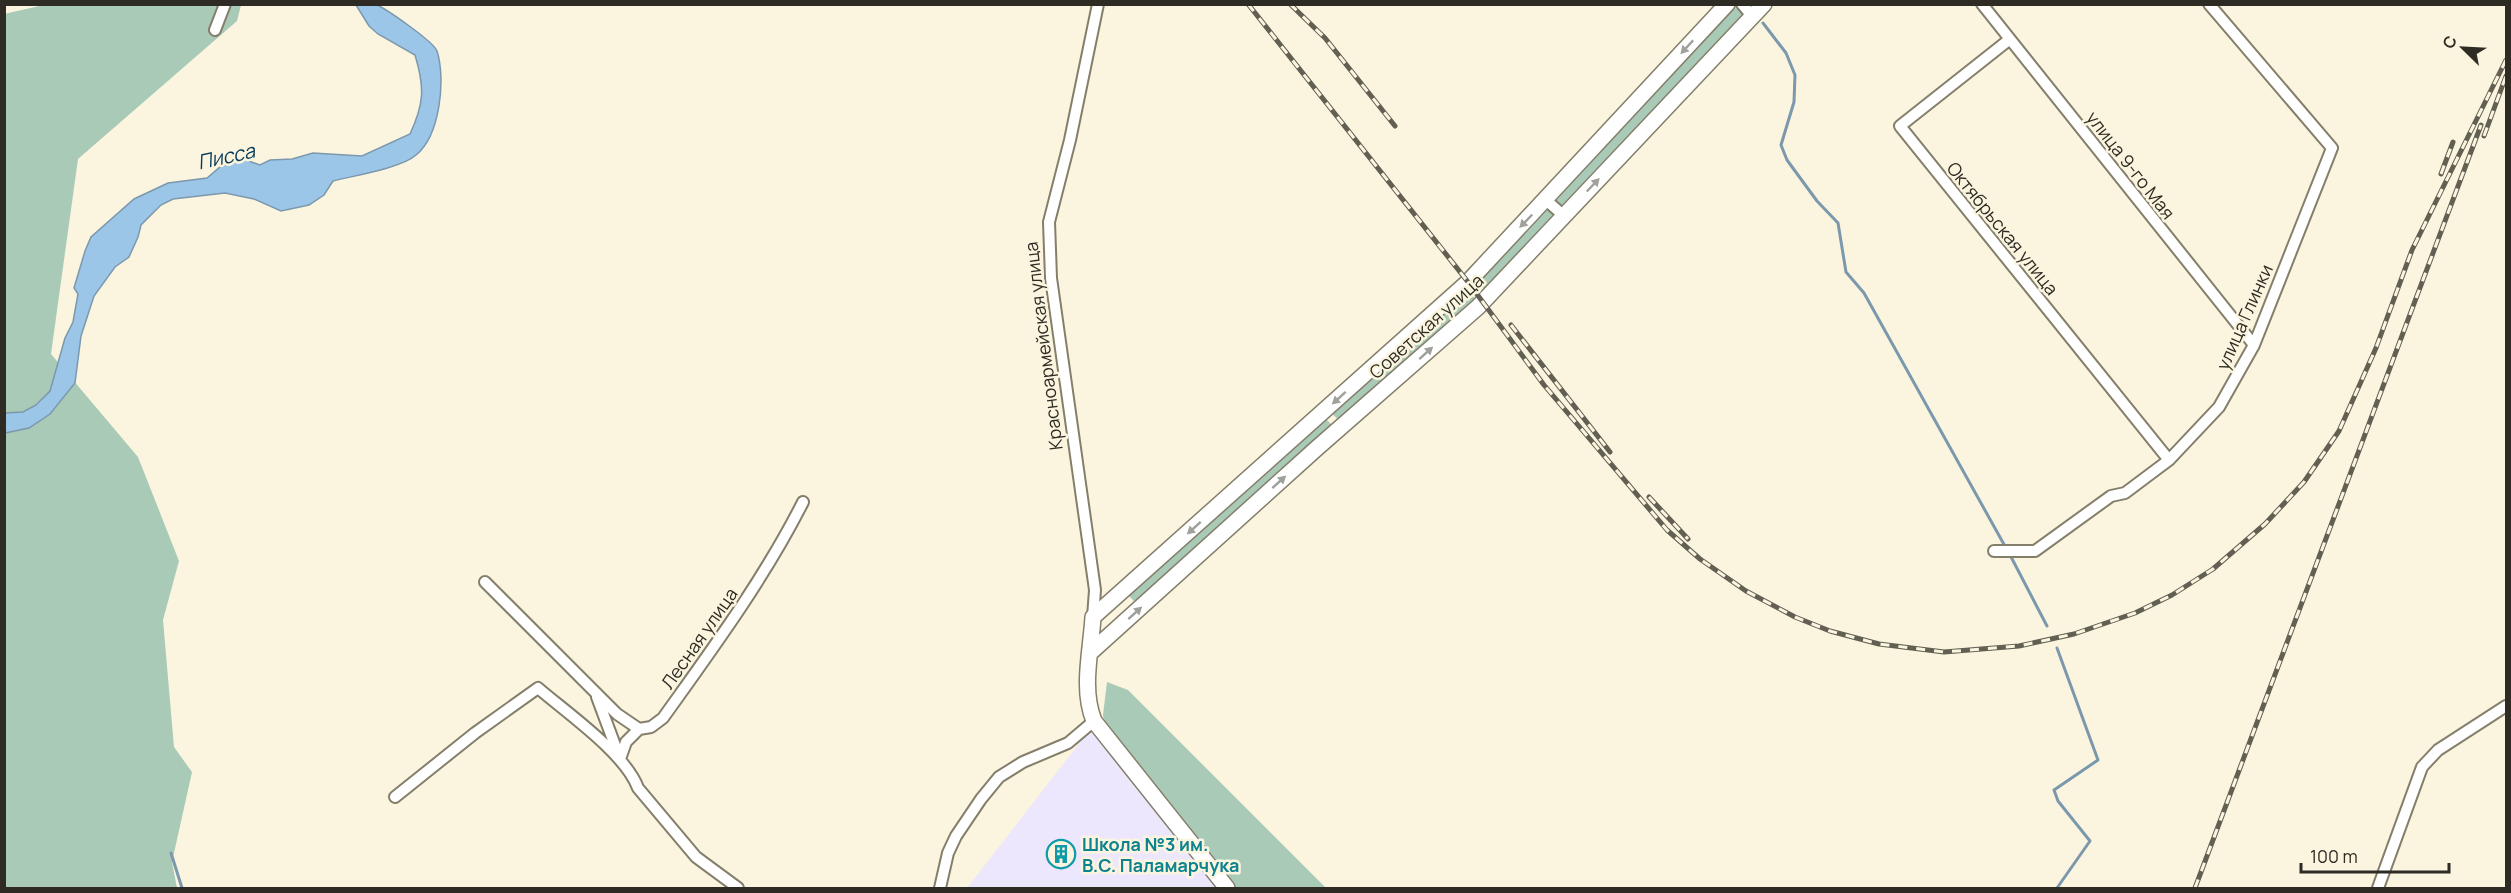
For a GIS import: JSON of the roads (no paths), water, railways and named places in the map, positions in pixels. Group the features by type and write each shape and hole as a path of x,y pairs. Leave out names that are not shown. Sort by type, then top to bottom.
{"main road":[{"name":"Советская улица","path":"1093,617 1454,295 1546,200 1727,4"},
{"name":"Советская улица","path":"1091,652 1317,448 1478,307 1564,216 1747,10 1764,4"},
{"name":"Красноармейская улица","path":"1093,617 1088,698 1094,721"},
{"path":"1094,721 1227,888"}],"street":[{"path":"215,30 225,4"},
{"name":"Красноармейская улица","path":"1093,617 1095,590 1051,278 1049,222 1070,140 1098,4"},
{"name":"улица 9-го Мая","path":"1982,4 2254,345"},
{"name":"улица Глинки","path":"1994,551 2035,551 2111,496 2125,493 2169,460 2219,407 2254,345 2332,148 2209,4"},
{"name":"Октябрьская улица","path":"2010,39 1900,126 2169,460"},
{"path":"1546,200 1564,216"},
{"name":"Лесная улица","path":"639,729 651,727 663,718 745,603 781,547 803,502"},
{"path":"485,582 617,714 639,729 627,742 620,759"},
{"path":"395,797 475,733 538,688 620,759 638,788 686,846 738,888"},
{"path":"595,692 620,759"},
{"path":"2382,886 2422,768 2438,750 2506,706"},
{"path":"940,888 948,853 956,836 999,777 1011,768 1068,743 1094,721"}],"water":[{"path":"375,4 418,33 437,51 441,76 439,106 431,135 424,146 416,155 400,164 333,181 324,195 309,205 281,211 254,199 225,193 173,199 161,205 141,225 129,257 115,267 94,296 81,336 75,383 50,414 29,428 5,433 5,413 23,412 36,405 50,391 65,338 73,322 78,294 74,288 91,237 134,199 168,183 207,178 220,167 243,159 260,165 270,160 292,159 313,153 362,156 410,134 422,96 415,55 378,34 369,26 356,5"}],"waterway":[{"path":"1763,23 1786,53 1795,75 1794,102 1781,145 1787,160 1817,201 1838,223 1846,272 1864,293 2006,548"},
{"path":"2009,553 2047,626"},
{"path":"2057,648 2098,760 2054,790 2058,801 2090,841 2057,888"},
{"path":"171,853 182,888"}],"railway":[{"path":"1248,4 1468,282 1544,385 1667,530 1700,559 1746,591 1795,617 1830,631 1879,644 1944,652 2019,646 2074,634 2135,613 2172,595 2213,569 2265,524 2304,482 2339,431 2376,348 2412,250 2506,60"},
{"path":"1290,4 1325,38 1395,126"},
{"path":"2484,136 2506,76"},
{"path":"2195,888 2481,125"},
{"path":"2441,174 2453,142"},
{"path":"1511,325 1610,452"},
{"path":"1649,497 1688,539"}],"place":[{"name":"Школа №3 им. В.С. Паламарчука","path":"1061,854"}],"water label":[{"name":"Писса","path":"226,156"}]}
